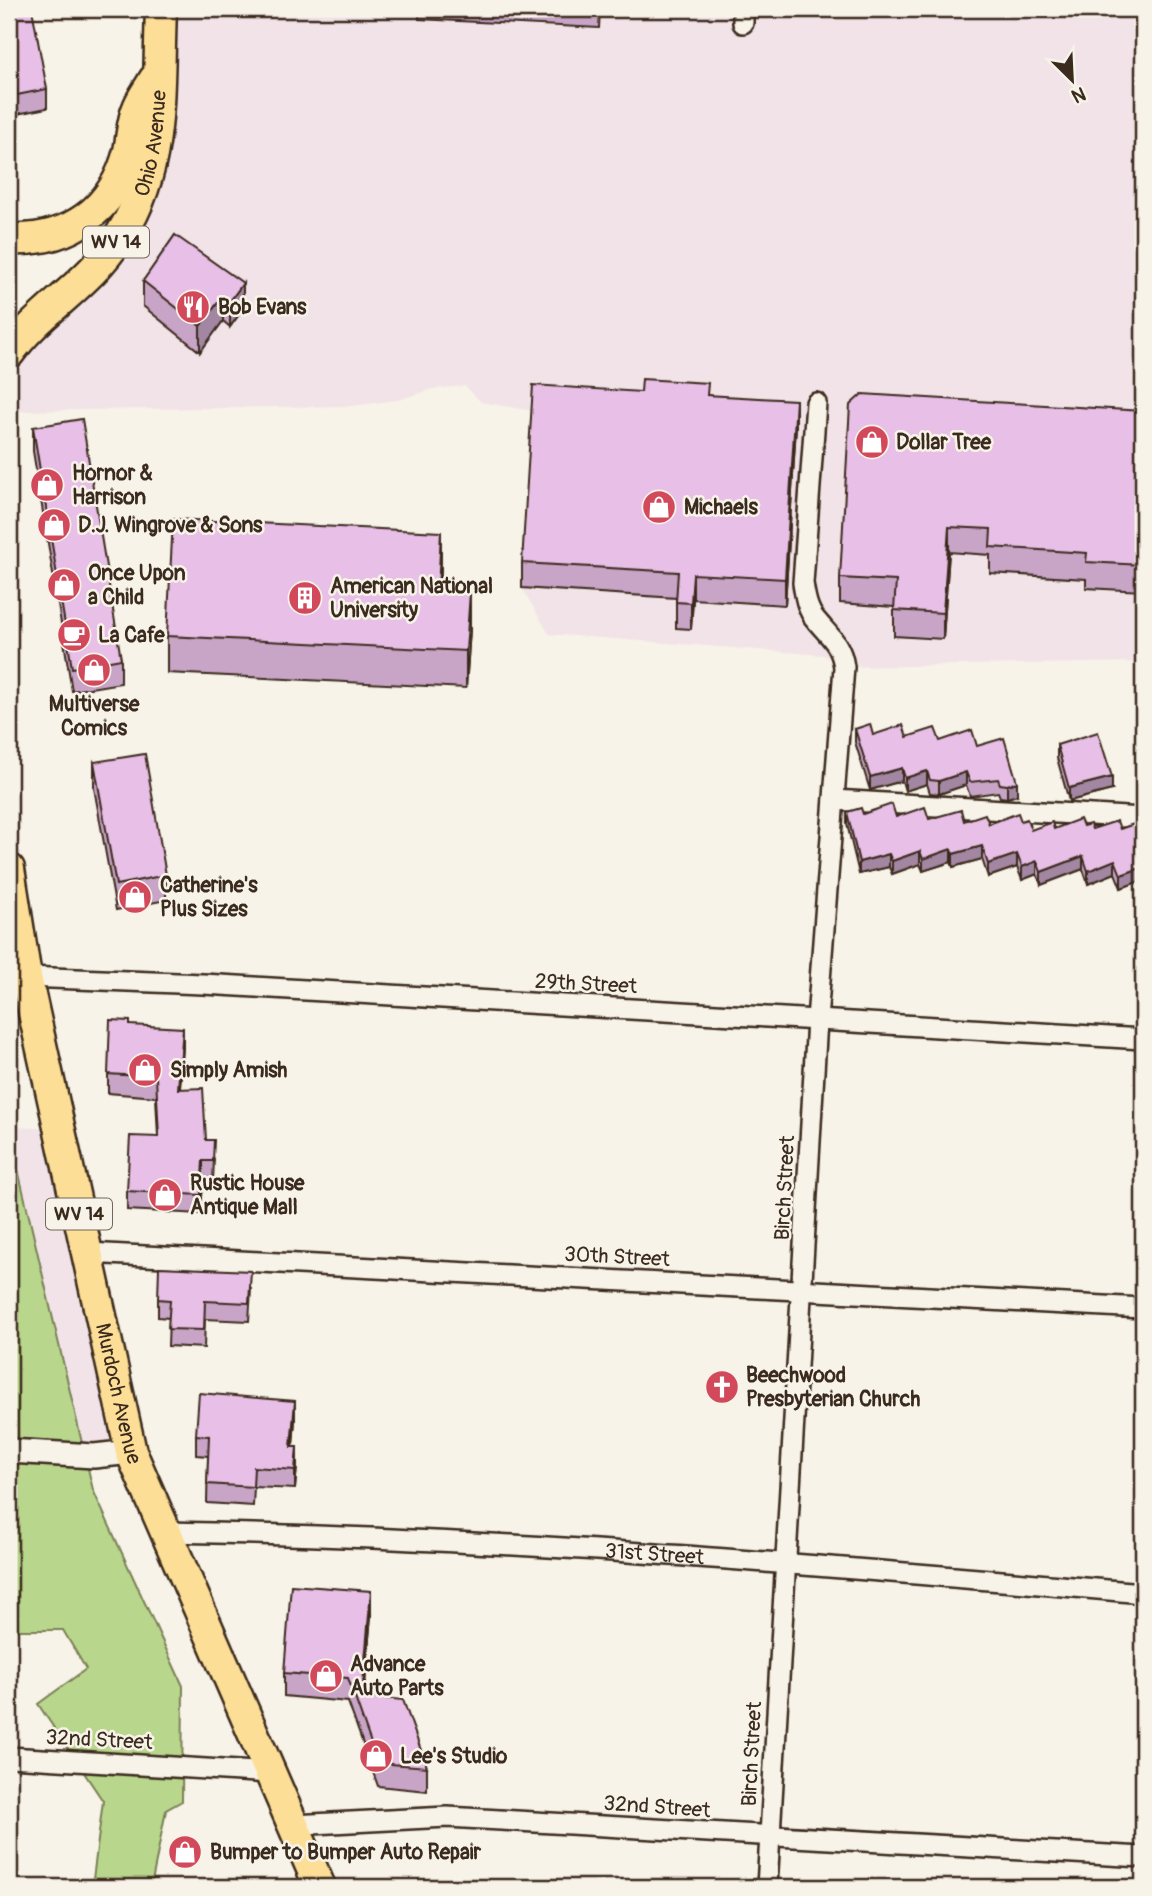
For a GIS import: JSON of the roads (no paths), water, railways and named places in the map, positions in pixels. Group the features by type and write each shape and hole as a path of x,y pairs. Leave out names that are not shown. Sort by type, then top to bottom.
{"main road":[{"name":"Ohio Avenue","path":"9,353 31,326 94,269 123,234 141,201 153,160 160,9"},
{"path":"9,239 32,240 55,235 79,225 99,208 114,190 128,153 137,110 158,72"},
{"name":"Murdoch Avenue","path":"9,869 26,977 131,1452 320,1887"}],"street":[{"name":"Birch Street","path":"766,1887 817,1020 844,667 842,651 833,636 815,619 806,603 803,583 816,403"},
{"path":"834,800 1143,818"},
{"name":"29th Street","path":"26,977 203,984 1143,1039"},
{"name":"30th Street","path":"88,1254 1143,1308"},
{"path":"9,1451 94,1456 131,1452"},
{"name":"31st Street","path":"164,1532 341,1535 786,1562 1143,1593"},
{"name":"32nd Street","path":"9,1757 271,1773"},
{"name":"32nd Street","path":"293,1825 447,1817 1143,1857"}],"place":[{"name":"Bob Evans","path":"193,307"},
{"name":"Dollar Tree","path":"872,442"},
{"name":"Hornor & Harrison","path":"47,485"},
{"name":"Michaels","path":"659,507"},
{"name":"D.J. Wingrove & Sons","path":"54,525"},
{"name":"Once Upon a Child","path":"64,585"},
{"name":"American National University","path":"305,598"},
{"name":"La Cafe","path":"74,635"},
{"name":"Multiverse Comics","path":"94,670"},
{"name":"Catherine's Plus Sizes","path":"135,897"},
{"name":"Simply Amish","path":"145,1070"},
{"name":"Rustic House Antique Mall","path":"165,1195"},
{"name":"Beechwood Presbyterian Church","path":"722,1387"},
{"name":"Advance Auto Parts","path":"326,1676"},
{"name":"Lee's Studio","path":"376,1756"},
{"name":"Bumper to Bumper Auto Repair","path":"185,1852"}]}
